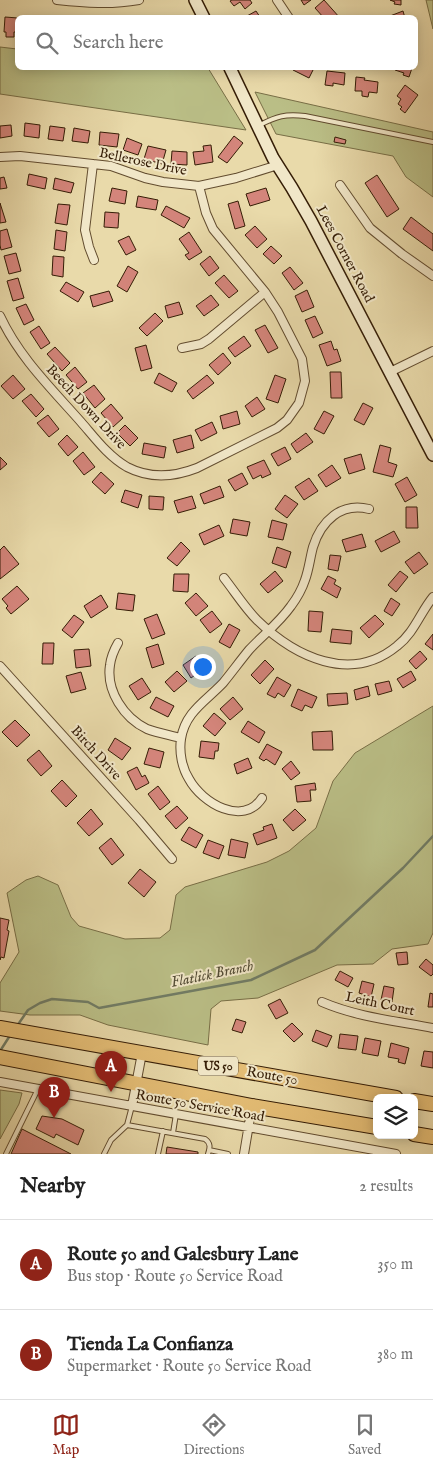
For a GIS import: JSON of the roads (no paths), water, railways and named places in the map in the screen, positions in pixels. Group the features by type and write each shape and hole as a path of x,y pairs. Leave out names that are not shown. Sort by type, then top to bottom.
{"highway":[{"name":"Route 50","path":"0,1028 373,1094"},
{"name":"US 50","path":"0,1057 252,1106 373,1126"},
{"path":"418,1102 433,1104"},
{"path":"418,1135 433,1137"}],"street":[{"path":"57,0 97,4 118,4 139,0"},
{"path":"195,0 202,15"},
{"path":"277,0 287,15"},
{"name":"Lees Corner Road","path":"231,70 278,165 311,221 433,455"},
{"name":"Bellerose Drive","path":"0,157 20,156 111,166 145,178 199,186 236,178 278,165"},
{"path":"93,164 86,230 94,260"},
{"path":"340,185 370,228 433,276"},
{"name":"Beech Down Drive","path":"0,316 24,358 108,453 128,467 140,472 159,476 185,473 277,428 287,420 299,402 305,381 302,358 278,312 265,292 213,229 206,213 199,186"},
{"path":"182,348 201,344 209,339 265,292"},
{"path":"390,372 433,351"},
{"path":"262,798 248,810 240,812 220,808 204,798 194,788 184,770 180,748 181,738 187,722 197,706 222,684 250,650 284,615 299,593 307,574 317,536 327,522 338,512 345,509 360,507 369,509"},
{"path":"224,578 256,619 269,631 295,649 316,659 340,664 366,662 390,652 404,640 415,626 433,597"},
{"path":"118,643 113,653 110,672 113,690 121,707 139,724 148,729 181,738"},
{"name":"Birch Drive","path":"0,666 172,859"},
{"name":"Leith Court","path":"322,1002 336,1008 433,1028"},
{"path":"132,1106 142,1053"},
{"name":"Route 50 Service Road","path":"0,1082 376,1152 396,1154"},
{"path":"244,1154 252,1106"}],"lane":[{"path":"258,126 273,118 289,114 433,142"},
{"path":"6,1154 38,1089"},
{"path":"104,1154 111,1140 127,1125 132,1106"},
{"path":"173,1133 176,1114"},
{"path":"127,1125 205,1139 210,1147 208,1152 228,1154"},
{"path":"158,1154 163,1131"}],"waterway":[{"name":"Flatlick Branch","path":"17,1026 28,1010 52,999 88,1002 99,1008 251,980 315,950 403,868 433,836"},
{"name":"Flatlick Branch","path":"0,1051 11,1034"}],"place":[{"name":"Route 50 and Galesbury Lane","path":"111,1092"},
{"name":"Tienda La Confianza","path":"54,1118"}]}
